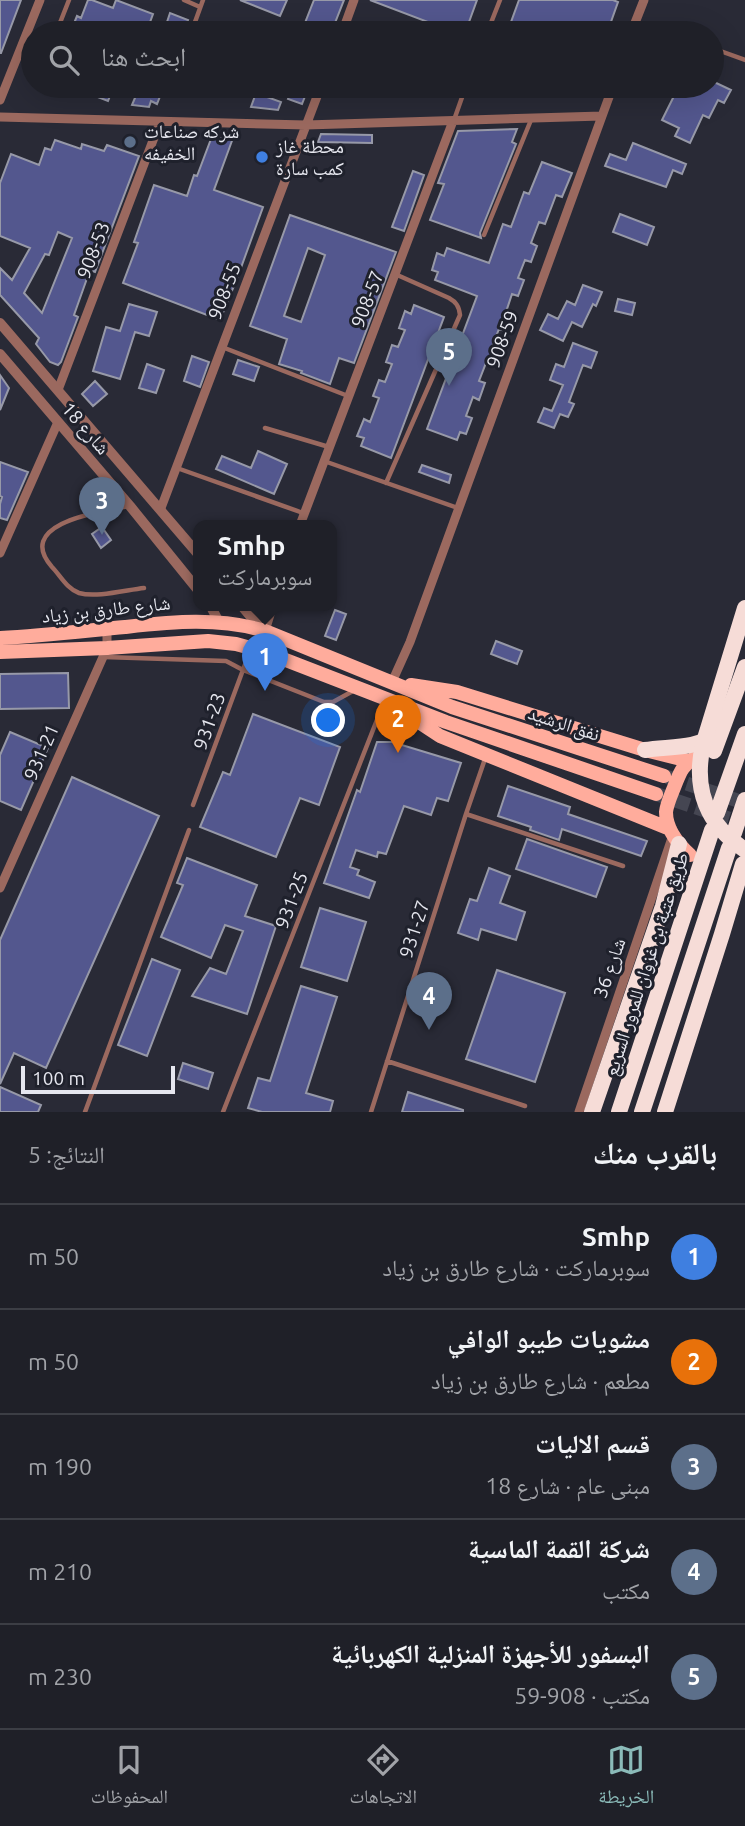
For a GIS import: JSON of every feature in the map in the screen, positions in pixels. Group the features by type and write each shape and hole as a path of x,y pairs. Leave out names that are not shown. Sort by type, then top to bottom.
{"highway":[{"path":"738,854 713,820 704,801 699,780 699,761 745,608"},
{"path":"716,750 745,667"},
{"path":"646,750 688,746 709,739 724,726"},
{"path":"718,813 745,734"},
{"path":"665,1112 738,888 738,854 745,800"},
{"name":"طريق عتبة بن غزوان للمرور السريع","path":"619,1112 712,830"},
{"path":"592,1112 673,872 678,841"},
{"path":"642,1112 738,854"}],"main road":[{"path":"199,621 205,611"},
{"name":"شارع طارق بن زياد","path":"0,638 199,621 219,622 263,630 452,707"},
{"name":"شارع طارق بن زياد","path":"0,652 105,652 208,641 229,643 251,648 446,722"},
{"path":"393,683 457,692 646,750 691,760 681,769 666,811 678,841"},
{"path":"386,699 440,736 678,841"},
{"name":"نفق الرشيد","path":"452,707 664,776"},
{"name":"نفق الرشيد","path":"446,722 656,794"}],"street":[{"path":"31,21 40,0"},
{"path":"346,21 354,0"},
{"path":"636,21 644,0"},
{"path":"0,100 21,47"},
{"name":"908-55","path":"161,508 316,98"},
{"name":"908-59","path":"393,683 609,98"},
{"path":"0,117 306,125 602,117"},
{"name":"908-57","path":"301,520 453,121"},
{"name":"908-53","path":"58,390 160,122"},
{"name":"شارع 18","path":"0,323 193,548"},
{"name":"شارع 18","path":"0,354 122,496 193,584"},
{"path":"0,553 4,531 58,422"},
{"path":"122,496 138,482"},
{"path":"213,611 219,622"},
{"path":"246,611 263,630 271,611"},
{"path":"0,629 22,637"},
{"name":"931-21","path":"0,888 105,652 107,629"},
{"name":"شارع 36","path":"579,1112 678,841"}],"lane":[{"path":"61,21 69,0"},
{"path":"184,0 200,7"},
{"path":"195,21 203,0"},
{"path":"492,21 500,0"},
{"path":"724,52 745,60"},
{"name":"908-57","path":"453,121 462,98"},
{"path":"484,235 532,119"},
{"path":"386,483 460,315 456,302 395,274"},
{"path":"222,347 348,396"},
{"path":"265,428 329,447"},
{"path":"324,461 459,508"},
{"path":"176,467 303,513"},
{"path":"130,506 75,517 49,533 42,541 42,552 65,583 76,592 89,595 144,588"},
{"name":"931-23","path":"193,804 251,648"},
{"path":"105,652 226,661 324,702 333,702 358,688"},
{"name":"931-25","path":"223,1112 386,699"},
{"name":"931-27","path":"371,1112 486,756"},
{"path":"466,814 623,866"},
{"path":"85,1112 189,830"},
{"path":"387,1061 524,1106"}],"building":[{"path":"0,0 21,0 1,53 0,53"},
{"path":"88,0 113,8 116,0 153,14 150,21 75,21 77,16 81,18"},
{"path":"240,0 287,0 280,16"},
{"path":"314,0 344,0 336,21 306,21"},
{"path":"370,0 477,0 469,21 425,21"},
{"path":"519,0 618,2 611,21 511,21"},
{"path":"170,13 188,21 167,21"},
{"path":"724,87 731,90 724,103 718,100 709,118 703,115 690,143 675,136 679,128 662,120 673,98 724,98"},
{"path":"135,98 159,98 157,104 151,101 149,107 132,105"},
{"path":"254,98 270,98 281,102 278,110 251,107"},
{"path":"288,98 304,98 302,104"},
{"path":"517,129 512,142 516,144 480,233 481,238 430,220 444,184 438,183 458,131"},
{"path":"321,134 372,135 372,143 318,142"},
{"path":"233,138 214,190 263,207 220,320 123,283 138,243 134,242 154,185 187,196 211,139"},
{"path":"55,140 81,149 82,144 104,151 107,145 139,156 95,272 90,270 74,315 78,317 58,365 50,362 36,344 39,338 0,295 0,268 12,280 30,248 0,236 0,183 11,154 39,165 45,148 51,150","holes":["58,232 72,238 42,313 24,293 45,254 49,255"]},
{"path":"633,143 686,164 682,174 673,170 666,187 605,166 610,154 626,160"},
{"path":"542,162 572,173 562,197 556,195 545,224 539,222 531,243 537,246 531,262 525,260 518,278 524,280 518,296 512,294 506,312 511,314 505,331 499,329 492,347 498,349 492,365 486,363 479,381 485,383 479,400 473,397 466,416 472,418 466,434 460,432 457,440 427,429 477,296 435,280 438,272 432,270 437,253 444,256 447,248 489,263 503,224 511,227 524,192 529,194"},
{"path":"413,171 424,175 404,231 392,227"},
{"path":"620,214 654,227 647,245 613,232"},
{"path":"290,215 396,252 354,363 339,358 330,384 279,364 287,339 250,326","holes":["308,248 325,255 301,322 284,316"]},
{"path":"583,285 602,292 582,327 572,322 563,341 540,330 548,314 558,319 567,301 575,305"},
{"path":"618,299 635,303 632,315 615,311"},
{"path":"129,304 157,312 149,336 135,332 120,379 93,371 106,327 120,331"},
{"path":"414,305 444,317 391,458 361,446 364,438 357,436 364,419 370,422 379,398 373,396 379,380 385,382 392,364 386,362 392,345 398,347 405,330 399,328 405,311 411,314"},
{"path":"573,343 597,352 591,368 583,365 569,402 574,404 568,417 560,414 554,428 538,422 544,408 552,411 563,385 550,380 556,364 564,367"},
{"path":"192,356 209,362 200,387 184,381"},
{"path":"238,360 259,367 254,381 233,374"},
{"path":"147,364 164,370 156,393 139,388"},
{"path":"0,375 9,388 0,410"},
{"path":"95,381 107,394 93,406 82,394"},
{"path":"258,451 287,464 274,494 216,469 222,456 251,468"},
{"path":"0,462 28,472 7,520 0,518"},
{"path":"422,465 451,475 449,483 419,472"},
{"path":"102,527 111,540 101,548 92,534"},
{"path":"335,611 346,614 336,640 325,636"},
{"path":"496,641 522,651 517,664 491,654"},
{"path":"68,673 69,708 0,709 0,674"},
{"path":"253,714 340,747 319,805 300,798 276,857 200,827 223,772 230,775"},
{"path":"10,732 48,748 21,810 0,801 0,755"},
{"path":"377,742 392,742 461,763 448,801 437,798 431,815 404,806 386,854 378,852 377,857 356,850 350,867 359,870 357,875 375,882 369,898 324,883"},
{"path":"72,777 159,816 46,1068 14,1053 0,1084 0,940"},
{"path":"508,786 570,807 568,814 647,841 641,856 562,829 559,840 498,816"},
{"path":"527,839 607,867 596,897 516,869"},
{"path":"187,858 257,885 245,916 276,926 247,1014 192,996 210,968 226,974 243,931 225,925 211,958 161,937 183,885 177,883"},
{"path":"489,868 510,876 500,903 525,912 516,940 481,929 478,940 458,933 470,899 477,901"},
{"path":"320,908 366,922 347,981 301,967"},
{"path":"152,959 180,970 147,1056 118,1045"},
{"path":"497,970 565,993 535,1082 466,1059"},
{"path":"301,986 337,997 306,1093 333,1101 330,1112 262,1112 248,1108 258,1078 270,1081"},
{"path":"183,1063 213,1073 208,1089 178,1079"},
{"path":"0,1087 41,1105 38,1112 0,1112"},
{"path":"408,1092 463,1110 463,1112 402,1112"}],"tunnel":[{"path":"667,777 745,803"},
{"path":"656,794 745,824"}],"place":[{"name":"شركه صناعات الخفيفه","path":"130,142"},
{"name":"محطة غاز كمب سارة","path":"262,157"},
{"name":"البسفور للأجهزة المنزلية الكهربائية","path":"449,386"},
{"name":"قسم الاليات","path":"102,535"},
{"name":"Smhp","path":"265,691"},
{"name":"مشويات طيبو الوافي","path":"398,753"},
{"name":"شركة القمة الماسية","path":"429,1030"}]}
